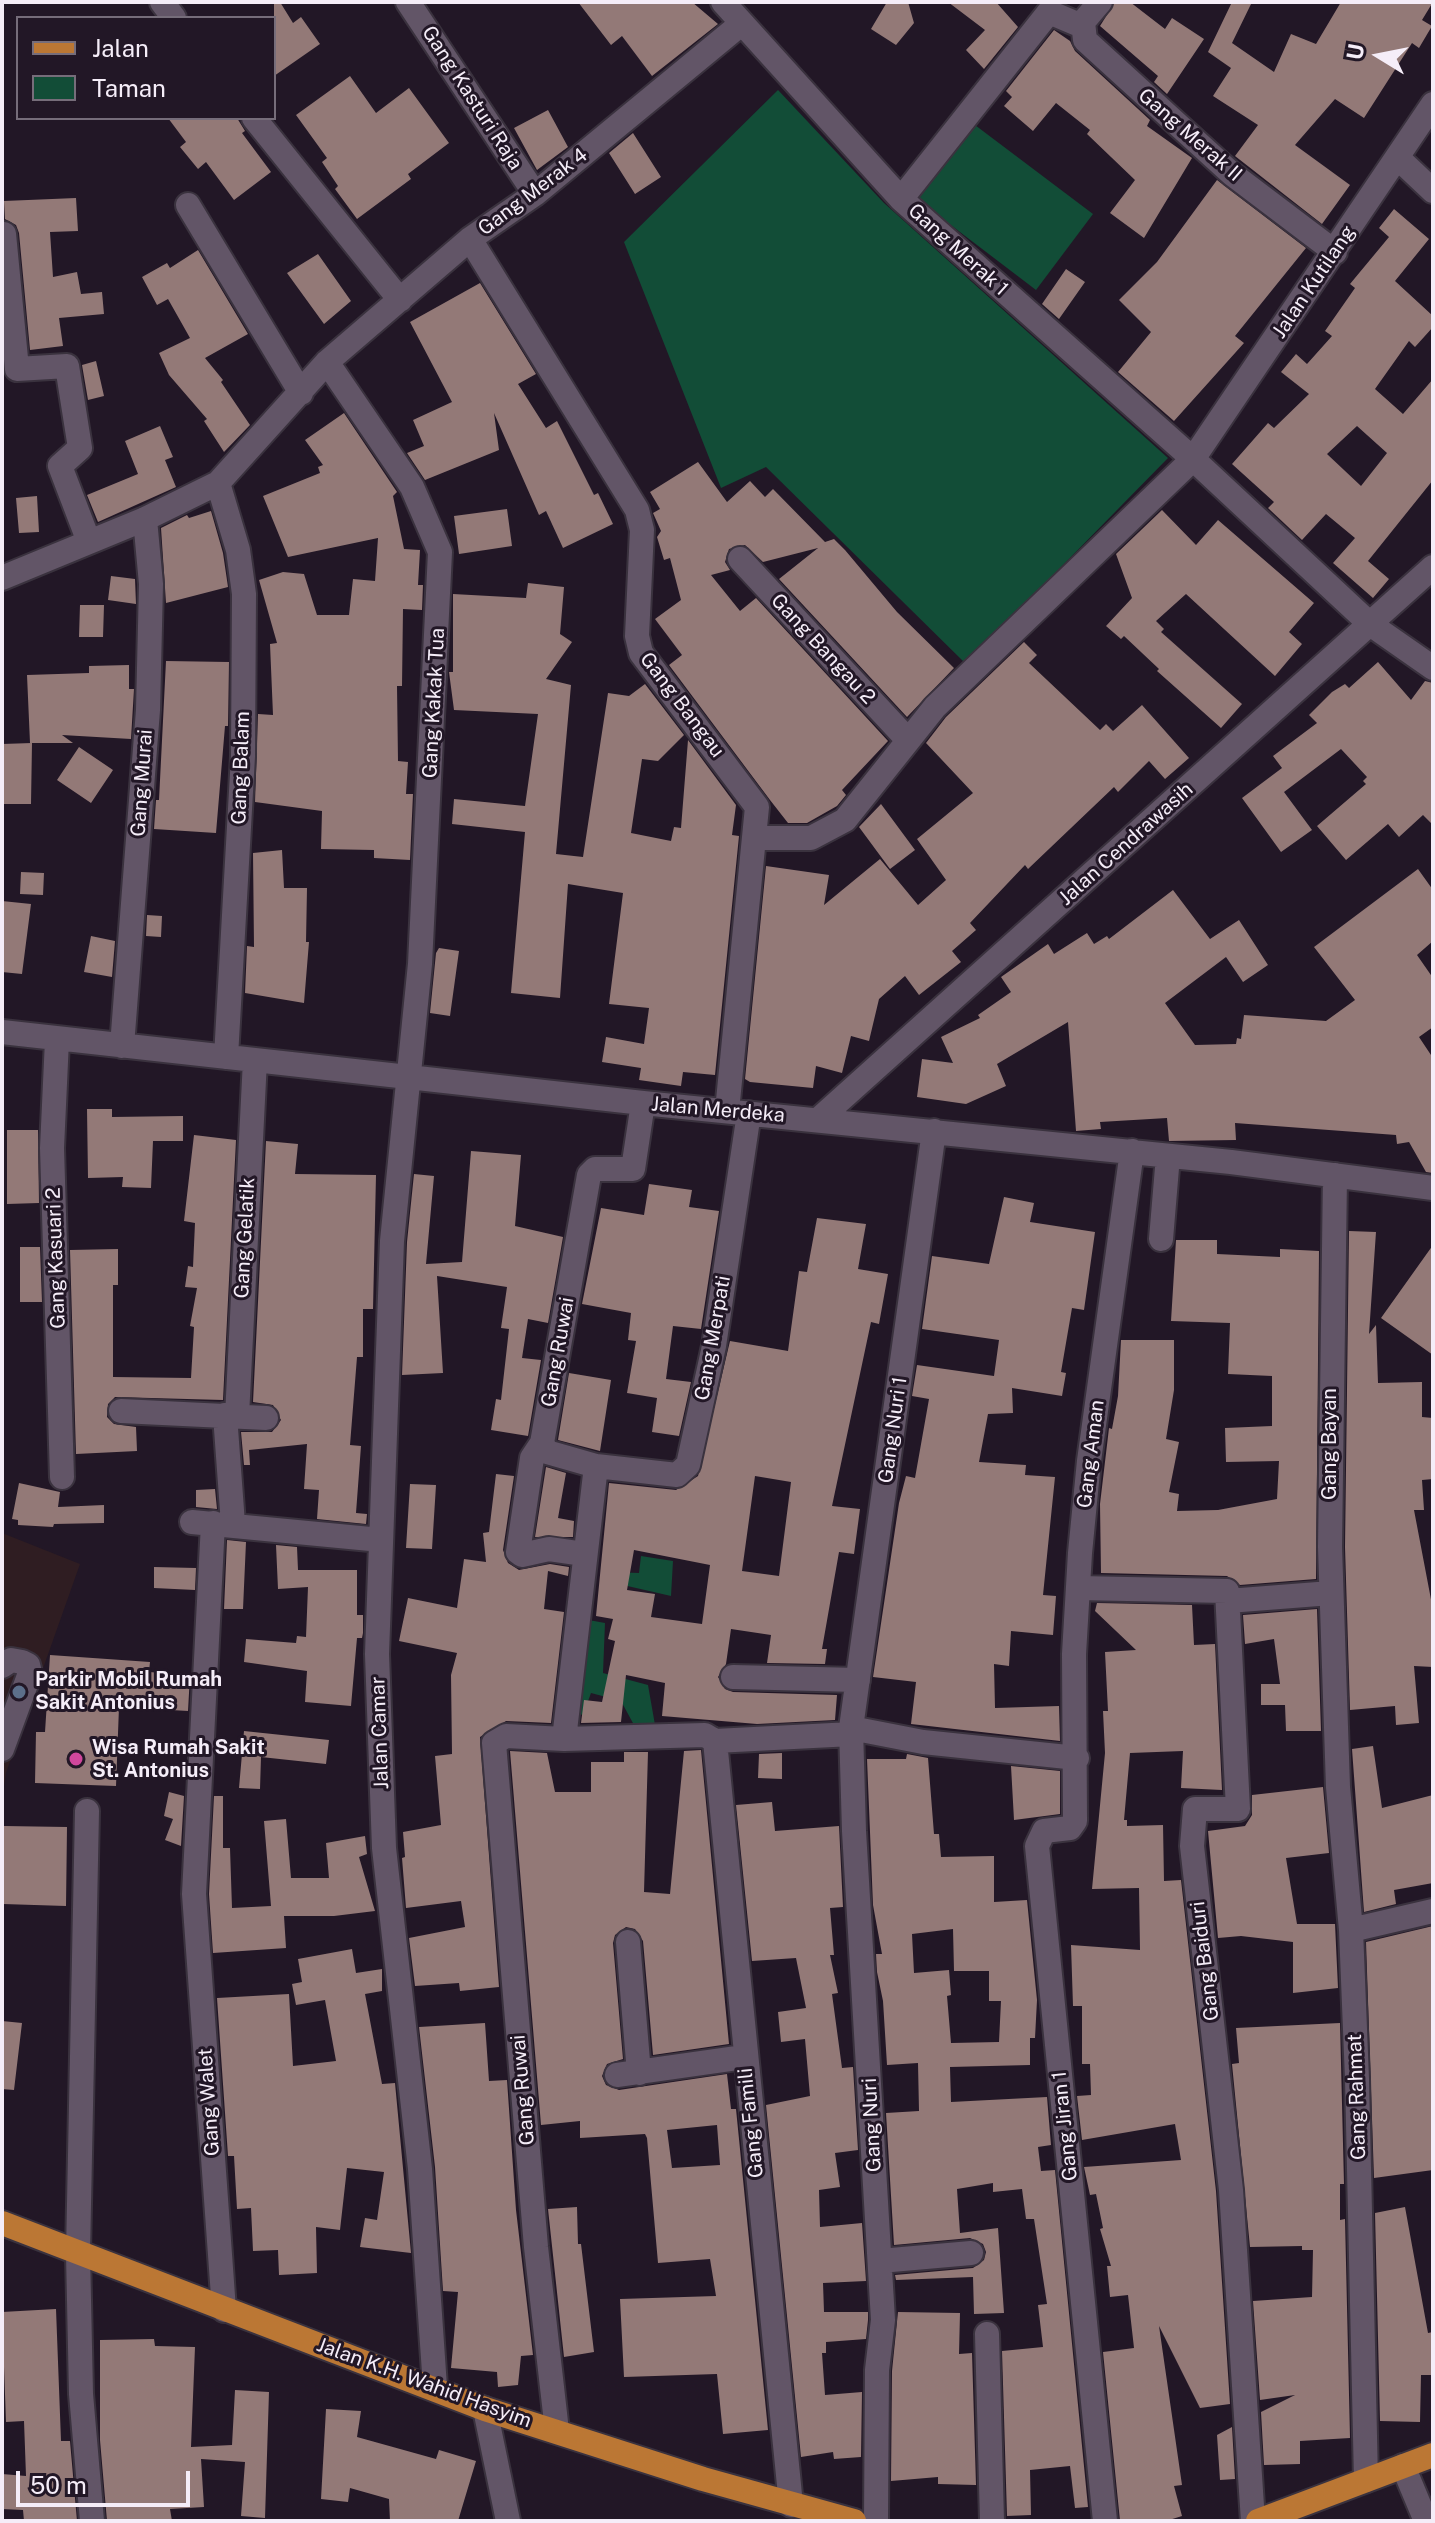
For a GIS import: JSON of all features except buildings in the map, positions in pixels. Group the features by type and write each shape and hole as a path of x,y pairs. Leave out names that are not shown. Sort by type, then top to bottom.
{"main road":[{"name":"Jalan K.H. Wahid Hasyim","path":"2,2223 224,2310 435,2387 485,2409 791,2505 854,2521"},
{"path":"1255,2521 1433,2455"}],"street":[{"name":"Gang Kasturi Raja","path":"408,2 535,194"},
{"name":"Gang Merak 1","path":"723,2 901,199 1193,459 1370,624 1433,668"},
{"path":"901,199 1049,12 1082,26 1100,2"},
{"name":"Gang Merak 4","path":"218,483 327,362 470,239 535,194 741,24"},
{"name":"Gang Merak II","path":"1082,26 1085,40 1143,95 1232,174 1335,252"},
{"name":"Jalan Kutilang","path":"755,838 811,838 835,828 860,802 907,739 1193,459 1433,104"},
{"path":"256,120 400,300"},
{"path":"1398,158 1433,191"},
{"path":"188,205 301,393"},
{"path":"3,229 17,369 67,366 80,448 60,466 89,542"},
{"name":"Gang Bangau","path":"470,239 637,510 642,530 638,647 757,807 738,1112"},
{"name":"Gang Kakak Tua","path":"327,362 412,487 440,552 425,888 409,1076"},
{"path":"2,578 145,519 218,483"},
{"name":"Gang Balam","path":"218,483 238,550 244,594 243,756 226,1057"},
{"name":"Gang Murai","path":"122,1046 148,710 151,584 145,519"},
{"name":"Gang Bangau 2","path":"740,559 907,739"},
{"name":"Jalan Cendrawasih","path":"818,1120 1433,567"},
{"name":"Jalan Merdeka","path":"2,1032 409,1076 642,1113 738,1112 1132,1151 1433,1188"},
{"name":"Gang Kasuari 2","path":"57,1040 52,1148 62,1477"},
{"name":"Gang Gelatik","path":"213,1523 231,1416 255,1060"},
{"name":"Jalan Camar","path":"409,1076 392,1241 378,1706 384,1848 420,2169 435,2387"},
{"name":"Gang Merpati","path":"596,1466 677,1475 688,1465 714,1346 738,1112"},
{"name":"Gang Ruwai","path":"542,1443 589,1175 595,1169 631,1170 635,1165 642,1113"},
{"name":"Gang Nuri 1","path":"852,1731 934,1131"},
{"name":"Gang Aman","path":"1077,1758 1074,1654 1089,1461 1132,1151"},
{"path":"1161,1239 1168,1156"},
{"name":"Gang Bayan","path":"1335,1175 1330,1415 1335,1714"},
{"path":"121,1411 266,1418"},
{"path":"584,1554 549,1549 522,1555 517,1550 532,1458 542,1443 547,1452 596,1466 564,1739 705,1735 715,1741 852,1731 923,1742 1077,1758"},
{"path":"213,1523 381,1540"},
{"name":"Gang Walet","path":"213,1523 194,1894 224,2310"},
{"path":"1078,1588 1227,1591 1228,1601 1331,1593"},
{"name":"Gang Baiduri","path":"1228,1601 1238,1809 1195,1809 1192,1846 1231,2190 1255,2521"},
{"path":"2,1666 11,1660 22,1662 28,1665 30,1673 2,1749"},
{"path":"733,1677 858,1680"},
{"name":"Gang Rahmat","path":"1335,1714 1351,1930 1366,2480"},
{"name":"Gang Nuri","path":"852,1731 883,2320 877,2370 876,2521"},
{"name":"Gang Ruwai","path":"557,2431 536,2247 493,1748 498,1739 506,1736 564,1739"},
{"name":"Gang Famili","path":"715,1741 744,2057 791,2505"},
{"name":"Gang Jiran 1","path":"1077,1758 1075,1823 1070,1828 1044,1831 1037,1846 1105,2521"},
{"path":"87,1811 78,2253 81,2394 92,2521"},
{"path":"1351,1930 1433,1911"},
{"path":"628,1942 628,2074 744,2057"},
{"path":"880,2261 971,2253"},
{"path":"987,2334 992,2521"},
{"path":"485,2409 508,2521"},
{"path":"1403,2466 1426,2521"}],"shaded area":[{"name":"Parkir Mobil Rumah Sakit Antonius","path":"2,1533 80,1564 6,1773 2,1800"}],"green space":[{"path":"778,90 884,203 1168,458 966,664 766,467 721,488 624,242"},
{"path":"967,119 1093,214 1036,290 910,194"},
{"path":"641,1556 673,1561 671,1596 610,1582 612,1572 639,1573"},
{"path":"583,1619 605,1623 603,1673 648,1685 655,1725 634,1725 621,1701 591,1693 583,1715 576,1713"}],"place":[{"name":"Parkir Mobil Rumah Sakit Antonius","path":"19,1692"},
{"name":"Wisa Rumah Sakit St. Antonius","path":"76,1759"}]}
